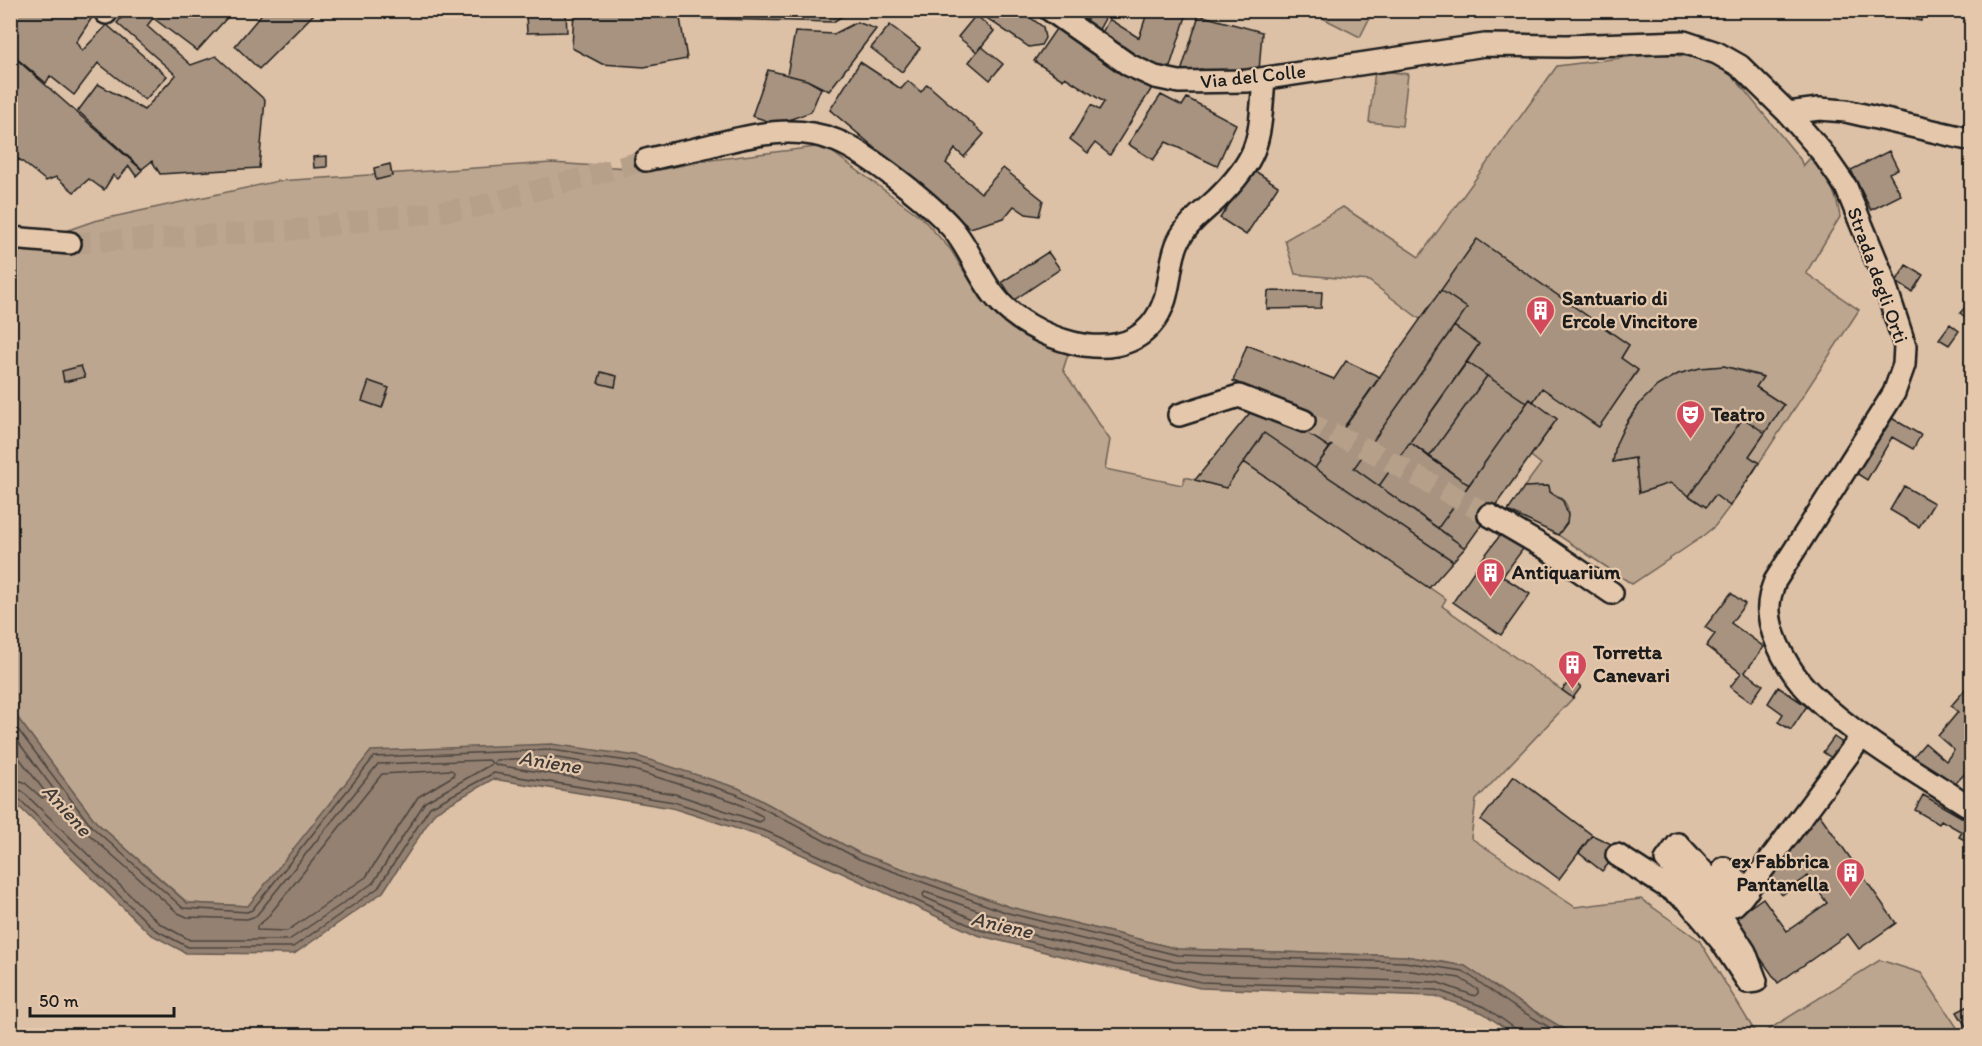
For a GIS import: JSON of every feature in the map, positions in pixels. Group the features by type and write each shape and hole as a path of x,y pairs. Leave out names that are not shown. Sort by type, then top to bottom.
{"street":[{"name":"Via del Colle","path":"1050,10 1120,60 1155,77 1179,82 1221,83 1264,79 1438,51"},
{"name":"Strada degli Orti","path":"1438,51 1485,45 1567,46 1689,43 1717,53 1740,66 1788,113 1821,151 1843,183 1881,272 1905,346 1904,365 1894,393 1775,581 1769,602 1769,613 1775,637 1794,672 1809,693 1862,736 1971,807"},
{"path":"646,160 752,135 776,132 808,133 828,138 857,152 941,218 961,240 997,299 1012,314 1032,328 1070,341 1103,347 1115,346 1130,341 1144,332 1155,320 1168,291 1177,245 1184,233 1231,186 1253,154 1260,132 1264,79"},
{"path":"1788,113 1820,109 1846,111 1971,140"},
{"path":"10,238 70,243"},
{"path":"1179,416 1239,396 1304,422"},
{"path":"1489,515 1550,550 1612,593"},
{"path":"1617,855 1688,900 1721,941 1748,982 1756,981 1746,952 1725,921 1666,860 1678,844 1734,905 1748,890 1862,736"},
{"path":"1724,868 1748,890"}],"shaded area":[{"path":"1373,10 1360,37 1309,11"},
{"path":"1652,54 1698,58 1727,72 1737,81 1800,159 1803,166 1810,158 1822,172 1836,199 1840,217 1806,273 1859,310 1759,463 1749,456 1784,405 1756,387 1762,376 1727,367 1702,369 1665,382 1637,408 1618,442 1613,462 1635,458 1639,493 1670,483 1706,507 1715,495 1730,506 1715,526 1699,539 1632,584 1558,535 1568,516 1567,505 1550,492 1549,486 1524,487 1541,464 1531,456 1557,419 1533,402 1542,388 1528,377 1570,321 1587,334 1579,414 1598,427 1638,371 1621,358 1629,345 1477,240 1421,320 1369,281 1295,274 1285,240 1343,207 1419,257 1557,66"},
{"path":"1375,70 1408,74 1402,126 1369,122"},
{"path":"824,146 921,217 951,250 981,299 1011,328 1039,343 1069,351 1063,370 1110,440 1105,469 1182,485 1185,477 1225,488 1244,462 1446,599 1442,606 1573,698 1476,800 1471,838 1575,907 1641,899 1699,940 1757,1035 1572,1035 1465,966 1405,956 1178,949 1010,907 861,854 738,788 551,744 295,848 248,906 188,903 96,822 11,709 11,250 94,221 278,181 552,163 659,170 703,161"},
{"path":"1880,960 1921,973 1962,1035 1760,1035"}],"water":[{"name":"Aniene","path":"11,709 96,822 187,903 248,906 371,751 551,744 637,756 738,788 861,854 1010,907 1178,949 1405,956 1465,966 1572,1035 1515,1035 1483,1013 1435,996 1200,988 1069,958 977,935 766,838 672,808 493,779 435,812 383,892 294,954 186,953 150,934 11,799"}],"building":[{"path":"10,10 97,10 76,42 82,51 107,25 167,76 145,100 98,63 74,95 50,76 46,83 15,57 17,52 10,45"},
{"path":"128,10 234,10 197,51 153,18 147,26 191,65 216,56 265,100 259,168 160,174 152,161 142,169 78,111 98,84 144,110 176,75 117,23"},
{"path":"265,10 318,10 259,69 235,46"},
{"path":"574,10 867,10 867,14 849,12 833,22 680,18 687,59 644,67 602,64 572,48"},
{"path":"979,10 1020,10 1043,27 1045,38 1041,45 1029,47 978,12"},
{"path":"1092,10 1104,10 1108,13 1097,33 1085,23"},
{"path":"1148,10 1188,10 1169,70 1150,69 1098,41 1109,19 1139,38"},
{"path":"1887,10 1923,10 1921,21 1886,14"},
{"path":"566,13 567,32 527,33 526,14"},
{"path":"976,15 994,31 977,52 958,37"},
{"path":"1199,15 1262,32 1259,71 1238,77 1200,69 1198,76 1181,72"},
{"path":"857,22 876,29 829,91 807,80 787,75 795,32 834,34"},
{"path":"890,25 920,48 902,72 871,48"},
{"path":"1058,26 1152,88 1110,155 1095,143 1088,153 1070,139 1091,105 1099,110 1104,102 1065,77 1063,80 1034,61"},
{"path":"981,46 1003,64 990,80 969,62"},
{"path":"15,58 142,170 136,176 129,166 118,179 113,175 104,190 89,179 74,192 56,177 46,181 19,159 15,165 10,162 10,64"},
{"path":"860,62 901,89 908,81 921,92 927,84 984,134 964,157 955,149 946,163 981,193 1003,168 1043,200 1039,216 1026,214 1014,206 1004,218 970,228 830,110"},
{"path":"768,70 807,80 821,88 811,112 777,124 752,116"},
{"path":"1161,95 1182,106 1187,98 1236,124 1217,166 1166,142 1153,160 1128,144"},
{"path":"1889,151 1898,169 1889,173 1901,195 1871,210 1851,170"},
{"path":"327,156 327,167 314,168 313,157"},
{"path":"390,164 392,176 376,180 374,168"},
{"path":"1252,169 1278,186 1246,235 1220,218"},
{"name":"Santuario di Ercole Vincitore","path":"1477,239 1629,345 1621,358 1638,370 1599,427 1542,388 1533,402 1530,399 1527,403 1467,362 1479,344 1454,326 1467,308 1441,290"},
{"path":"1048,252 1060,269 1014,300 1002,282"},
{"path":"1906,265 1923,275 1912,292 1896,282"},
{"path":"1441,290 1467,308 1354,468 1465,548 1453,561 1315,468"},
{"path":"1268,291 1322,292 1321,308 1267,309"},
{"path":"1969,303 1972,306 1972,316 1969,320 1960,313"},
{"path":"1950,324 1959,331 1949,345 1939,339"},
{"path":"1454,326 1479,344 1379,486 1354,468"},
{"path":"1247,345 1334,379 1346,361 1380,377 1330,448 1300,428 1311,413 1233,381"},
{"path":"1467,362 1487,376 1429,457 1410,442"},
{"path":"81,366 85,377 64,382 62,371"},
{"name":"Teatro","path":"1724,366 1763,377 1756,387 1784,405 1749,456 1759,463 1754,471 1730,506 1715,495 1706,507 1670,483 1639,493 1635,458 1613,462 1616,444 1625,425 1641,402 1657,386 1678,374 1700,368"},
{"path":"601,372 617,376 615,387 598,383"},
{"path":"1487,376 1527,403 1469,485 1429,457"},
{"path":"369,381 389,388 382,408 362,401"},
{"path":"1530,399 1557,419 1465,548 1438,528"},
{"path":"1253,409 1300,428 1330,448 1315,468 1264,433 1226,488 1195,480"},
{"path":"1888,416 1921,435 1913,449 1892,437 1867,480 1856,473"},
{"path":"1743,418 1765,433 1749,456 1759,463 1730,506 1715,495 1706,507 1689,496"},
{"path":"1264,433 1453,561 1429,588 1244,462"},
{"path":"1410,442 1469,485 1438,528 1379,486"},
{"path":"1549,486 1550,492 1563,501 1568,515 1567,523 1558,535 1508,511 1524,487"},
{"path":"1904,486 1934,503 1919,527 1890,510"},
{"name":"Antiquarium","path":"1501,534 1523,549 1503,576 1480,562"},
{"name":"Antiquarium","path":"1480,562 1530,594 1501,635 1453,602"},
{"path":"1731,593 1745,604 1731,623 1764,647 1745,672 1763,685 1751,702 1730,687 1741,673 1706,646 1715,634 1705,627"},
{"name":"Torretta Canevari","path":"1571,679 1581,687 1573,698 1562,690"},
{"path":"1969,685 1972,687 1972,735 1969,738 1972,740 1972,766 1954,785 1912,758 1925,743 1946,761 1954,750 1938,736 1958,712 1951,706"},
{"path":"1778,687 1807,706 1791,730 1778,722 1783,714 1768,703"},
{"path":"1834,737 1844,744 1833,759 1823,752"},
{"path":"1514,776 1592,835 1559,879 1481,820"},
{"path":"1923,795 1972,823 1972,844 1959,837 1962,832 1941,820 1939,824 1915,810"},
{"name":"ex Fabbrica Pantanella","path":"1815,808 1896,923 1859,949 1848,934 1778,983 1733,919 1763,898 1787,931 1827,903 1808,876 1782,895 1767,874"},
{"path":"1592,835 1622,849 1602,871 1579,853"},
{"path":"1972,1004 1972,1032 1970,1033 1957,1012"}],"tunnel":[{"path":"70,243 284,231 477,207 646,160"},
{"path":"1304,421 1367,449 1489,515"}],"place":[{"name":"Santuario di Ercole Vincitore","path":"1541,336"},
{"name":"Teatro","path":"1690,440"},
{"name":"Antiquarium","path":"1491,598"},
{"name":"Torretta Canevari","path":"1572,690"},
{"name":"ex Fabbrica Pantanella","path":"1850,898"}]}
